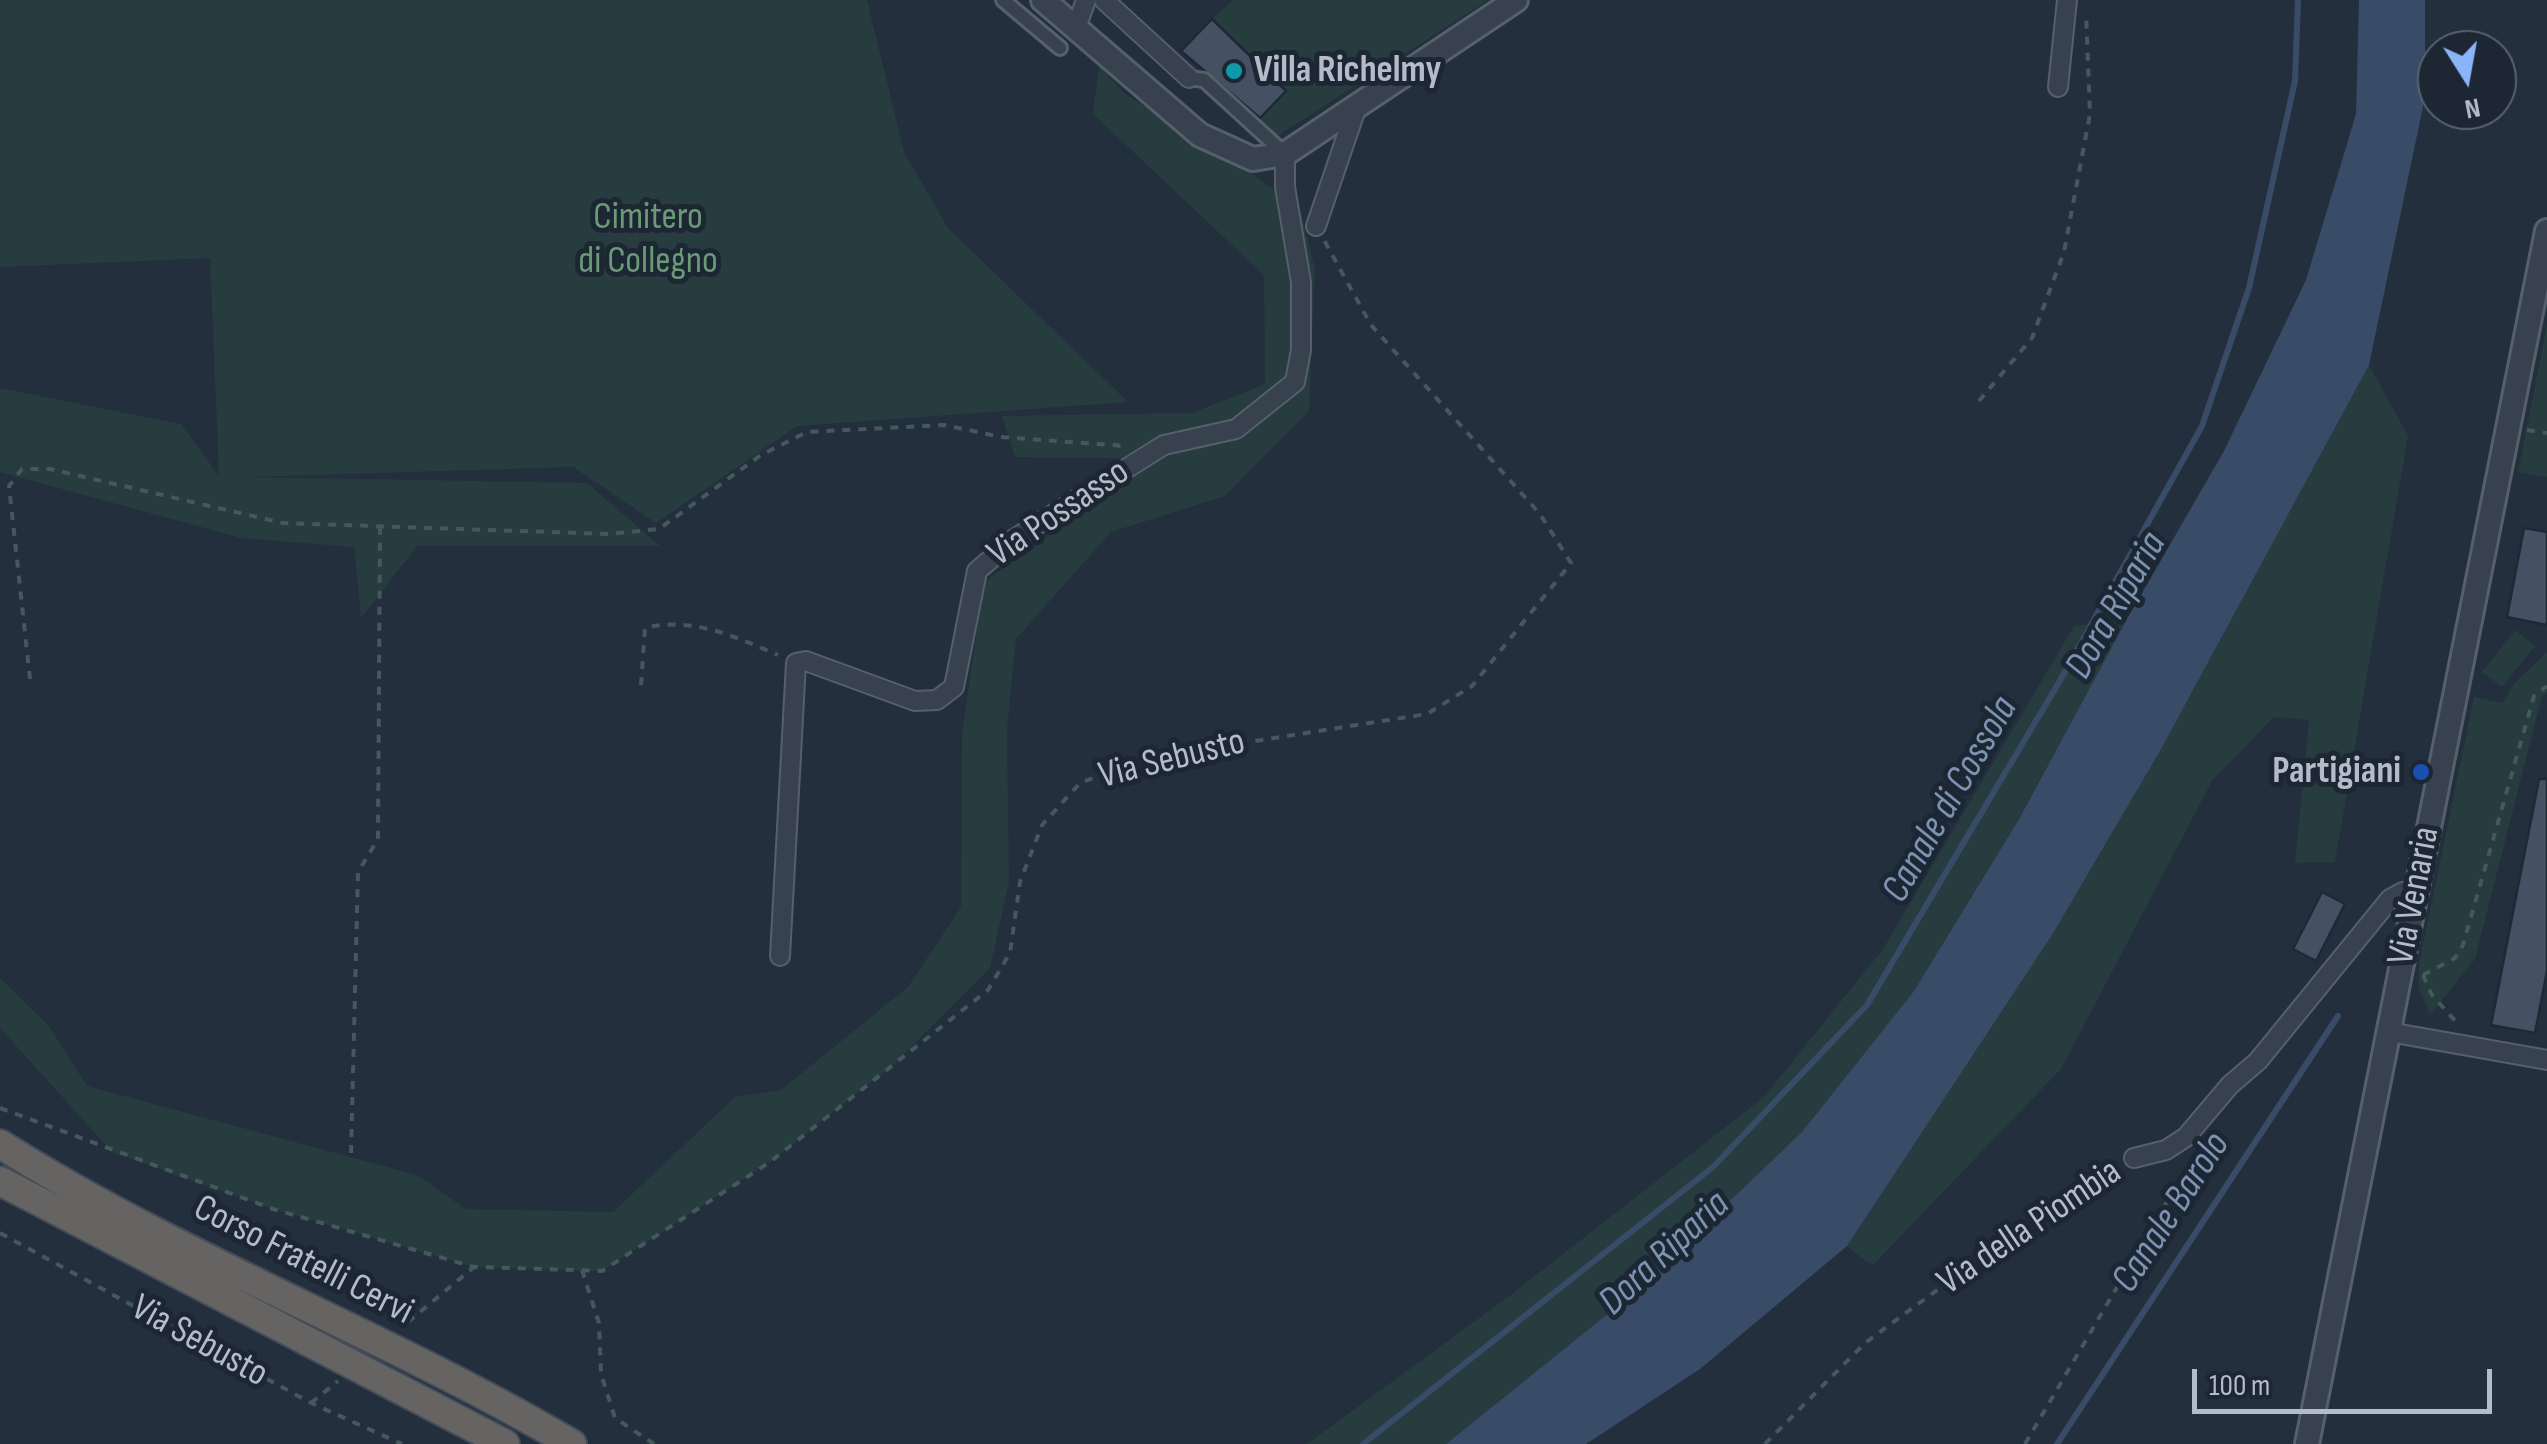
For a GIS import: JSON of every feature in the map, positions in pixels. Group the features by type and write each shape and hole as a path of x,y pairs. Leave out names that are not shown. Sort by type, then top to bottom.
{"highway":[{"name":"Corso Fratelli Cervi","path":"0,1144 572,1444"},
{"name":"Corso Fratelli Cervi","path":"0,1182 505,1444"}],"street":[{"path":"1003,0 1060,48"},
{"path":"1043,0 1200,135 1253,159 1285,154 1516,0"},
{"path":"1076,28 1086,0"},
{"path":"1104,0 1188,78 1204,80 1285,154"},
{"path":"2058,87 2067,0"},
{"path":"1316,226 1357,106"},
{"name":"Via Possasso","path":"796,663 806,661 915,701 938,700 954,688 976,571 1014,539 1164,445 1236,429 1294,382 1301,350 1301,282 1285,186 1285,154"},
{"name":"Via Venaria","path":"2307,1444 2547,231"},
{"path":"780,956 796,663"},
{"name":"Via della Piombia","path":"2134,1158 2166,1150 2186,1137 2258,1060 2390,900 2403,892 2415,893"},
{"path":"2389,1032 2547,1060"}],"path":[{"path":"1979,401 2032,338 2064,252 2090,114 2086,13 2080,0"},
{"name":"Via Sebusto","path":"0,1108 274,1209 474,1266 602,1271 770,1162 988,990 1010,953 1020,882 1042,825 1080,783 1153,757 1427,714 1472,686 1571,563 1540,514 1371,326 1316,226"},
{"path":"30,679 9,486 22,469 50,469 283,524 609,534 659,529 761,455 807,432 944,425 1001,437 1097,447 1164,445"},
{"path":"351,1154 358,872 378,840 380,527"},
{"path":"641,685 645,628 670,622 732,635 796,663"},
{"path":"2398,980 2423,975 2455,958 2463,945 2534,696 2547,686"},
{"path":"2423,975 2432,995 2487,1050"},
{"path":"2025,1444 2194,1156"},
{"name":"Via della Piombia","path":"1765,1444 1866,1344 1997,1246 2049,1216 2096,1176 2134,1158"},
{"name":"Via Sebusto","path":"0,1232 311,1404 402,1444"},
{"path":"408,1322 474,1266"},
{"path":"582,1270 599,1324 601,1374 616,1418 654,1444"},
{"path":"311,1404 342,1378"}],"green space":[{"name":"Cimitero di Collegno","path":"0,0 867,0 904,152 948,228 1128,402 797,426 656,523 573,467 248,477 587,483 660,546 417,546 361,618 354,547 241,538 0,472 0,388 181,424 219,476 210,258 0,267"},
{"path":"1233,0 1488,0 1276,137 1255,123 1285,91 1212,19"},
{"path":"1099,66 1125,94 1254,175 1300,209 1315,269 1309,411 1225,496 1111,532 1016,639 1007,730 1009,882 990,968 893,1065 770,1162 602,1271 474,1267 273,1209 112,1152 0,1028 0,978 49,1026 87,1086 417,1175 466,1209 613,1212 735,1097 781,1090 908,987 961,907 962,734 984,582 1156,459 1015,457 1002,416 1192,413 1265,384 1264,275 1093,114"},
{"path":"2547,325 2547,477 2518,472"},
{"path":"2369,365 2408,436 2335,862 2295,863 2309,720 2274,717 2212,781 2061,1069 1872,1266 1847,1246 2052,935 2160,751"},
{"path":"2127,619 2019,818 1914,991 1802,1132 1630,1296 1446,1444 1307,1444 1508,1297 1764,1097 1883,949 2074,626"},
{"path":"2515,630 2535,646 2502,687 2482,672"},
{"path":"2547,652 2547,692 2542,696 2475,959 2430,1015 2419,989 2419,964 2474,697 2503,703 2514,684"}],"water":[{"path":"2359,0 2425,0 2425,30 2417,30 2418,130 2369,365 2160,751 2052,935 1847,1246 1700,1369 1586,1444 1446,1444 1630,1296 1802,1132 1914,991 2019,819 2224,451 2306,280 2356,114"}],"building":[{"name":"Villa Richelmy","path":"1212,19 1286,91 1260,118 1181,51"},
{"path":"2524,528 2547,532 2547,625 2507,617"},
{"path":"2539,779 2547,779 2547,971 2535,1033 2491,1025"},
{"path":"2322,892 2345,904 2316,961 2293,949"}],"waterway":[{"name":"Canale di Cossola","path":"1363,1444 1713,1167 1867,1005 2058,684 2202,426 2249,288 2295,81 2298,0"},
{"name":"Canale Barolo","path":"2057,1444 2338,1016"}],"place":[{"name":"Villa Richelmy","path":"1234,71"},
{"name":"Partigiani","path":"2421,772"}],"water label":[{"name":"Dora Riparia","path":"2117,606"},
{"name":"Dora Riparia","path":"1665,1254"}]}
